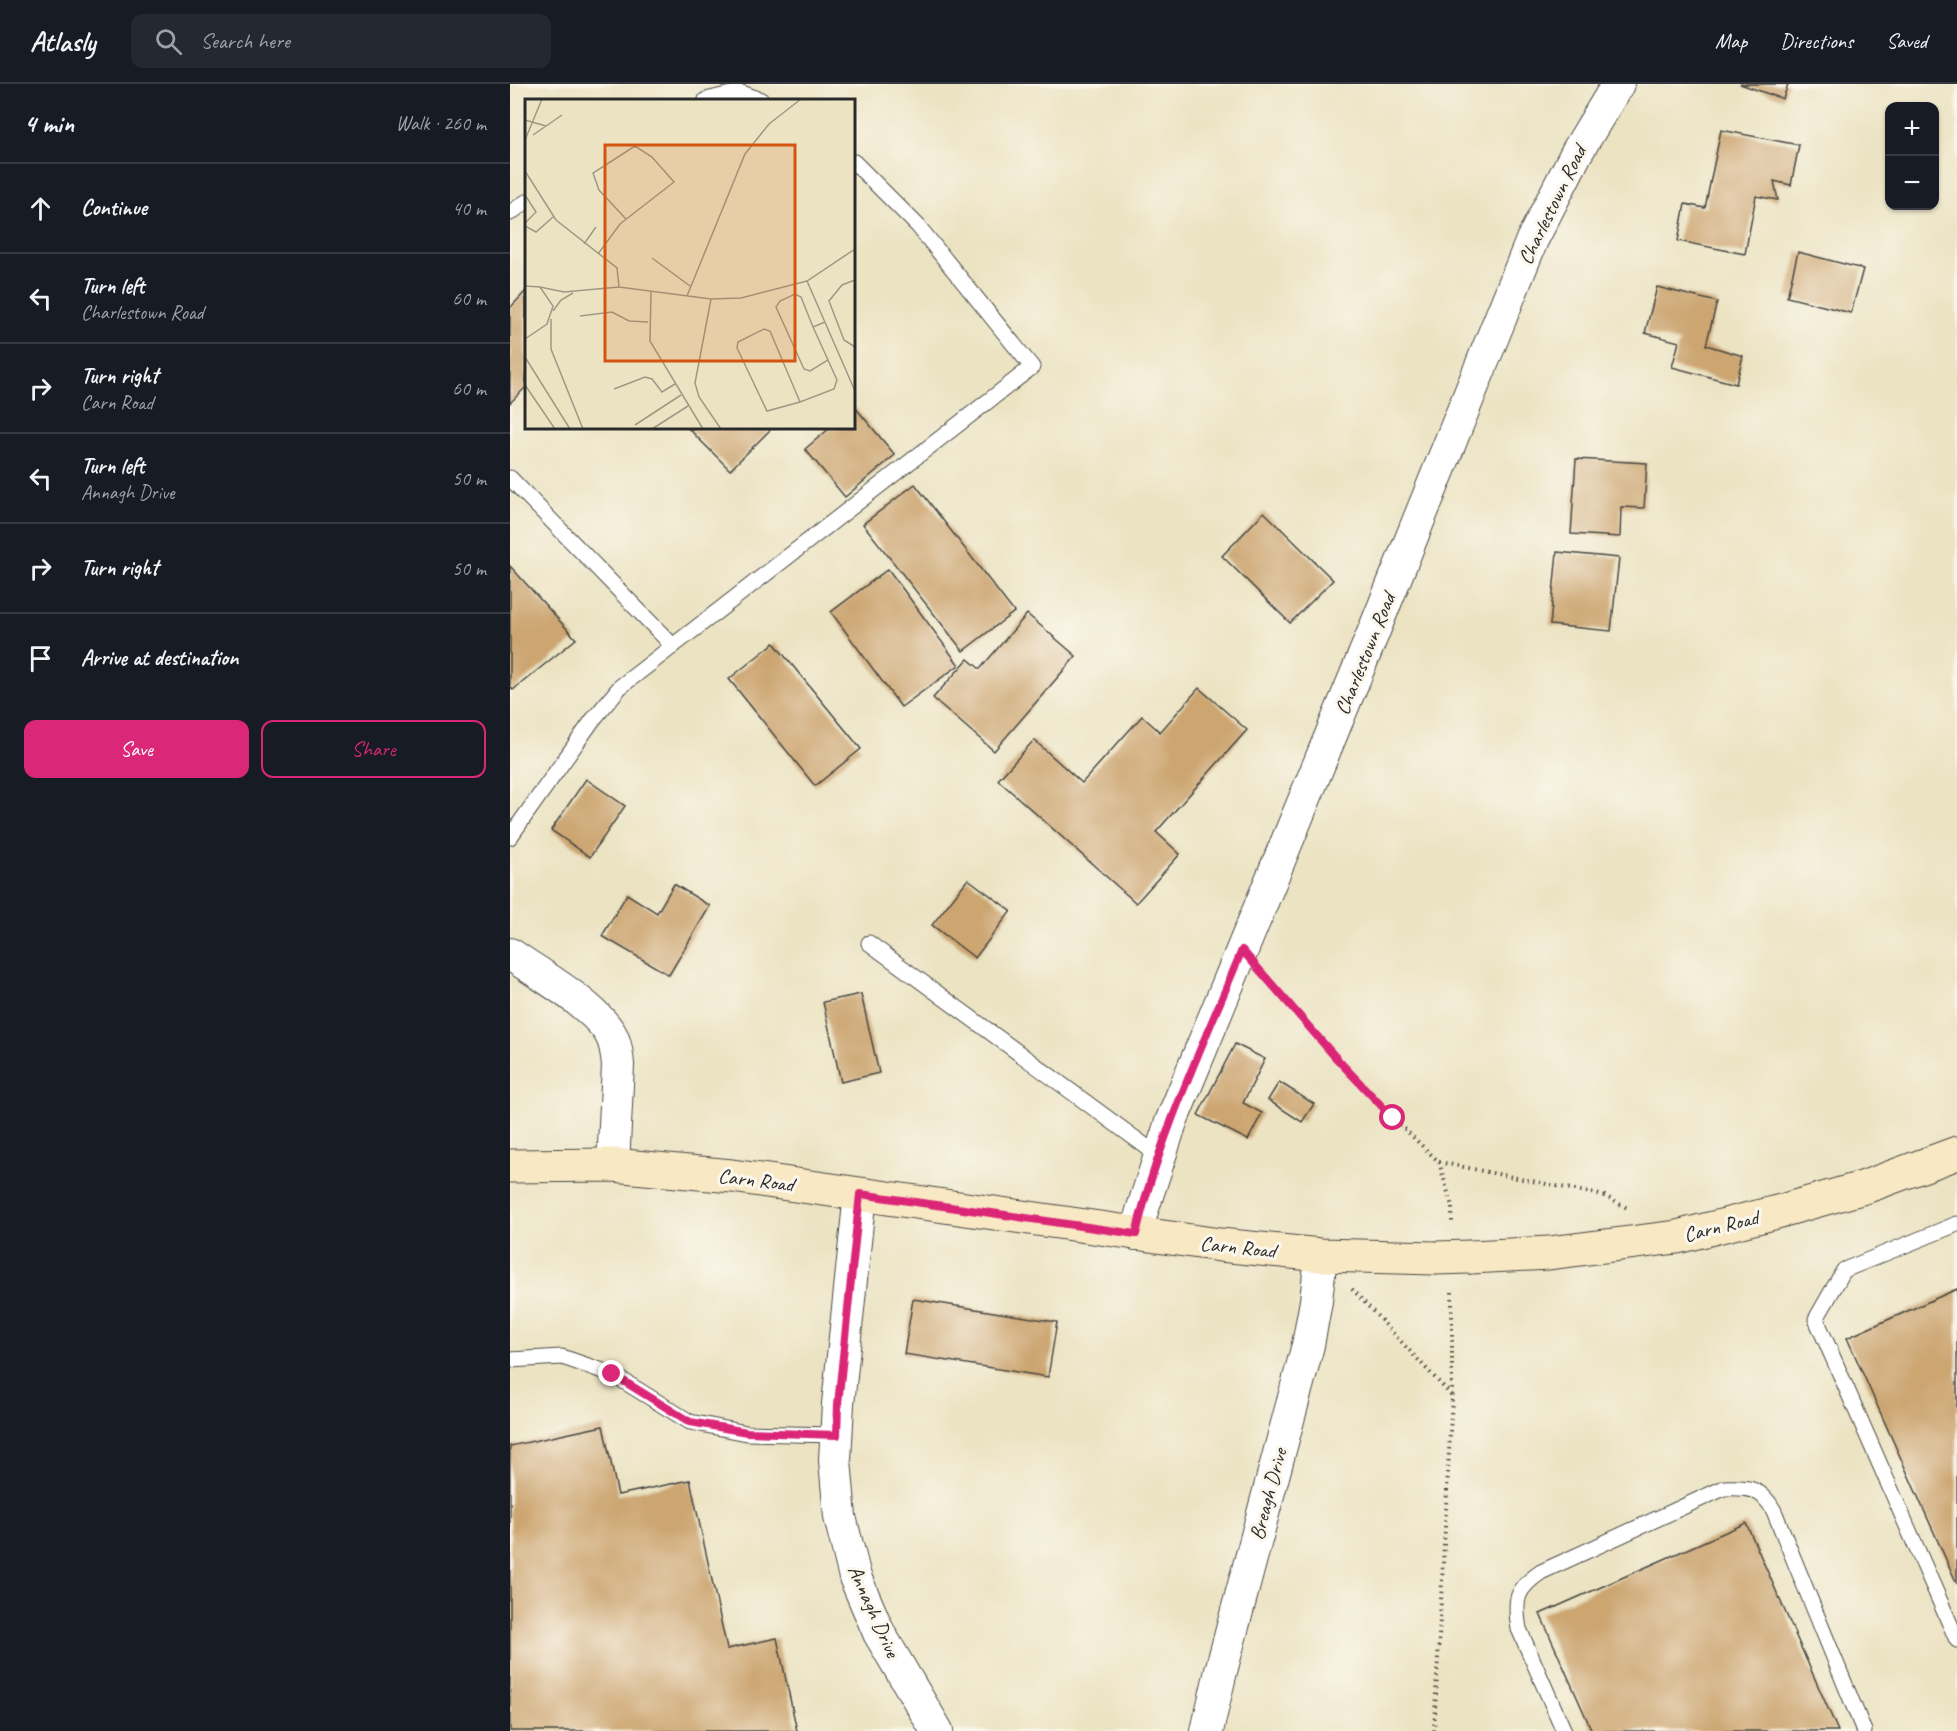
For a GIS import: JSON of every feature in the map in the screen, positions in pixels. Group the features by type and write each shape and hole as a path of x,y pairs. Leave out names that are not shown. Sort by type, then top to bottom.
{"main road":[{"name":"Carn Road","path":"510,1166 613,1165 732,1176 1220,1245 1321,1256 1435,1258 1549,1253 1677,1237 1865,1187 1957,1153"}],"street":[{"name":"Charlestown Road","path":"1136,1234 1171,1122 1532,240 1577,152 1618,84"},
{"path":"510,954 581,1004 600,1020 611,1035 618,1065 613,1165"},
{"name":"Annagh Drive","path":"860,1194 838,1404 836,1460 840,1517 855,1577 879,1633 937,1731"},
{"name":"Breagh Drive","path":"1208,1731 1221,1671 1308,1345 1321,1256"}],"lane":[{"path":"710,99 739,92 758,99"},
{"path":"510,837 592,721 620,687 1032,367 918,226 855,163"},
{"path":"510,213 525,203"},
{"path":"510,478 673,646"},
{"path":"869,943 1160,1156"},
{"path":"1957,1224 1844,1270 1816,1319 1957,1640"},
{"path":"510,1360 562,1358 612,1374 690,1422 747,1432 837,1435"},
{"path":"1564,1731 1519,1629 1516,1613 1518,1596 1525,1582 1540,1572 1724,1488 1740,1487 1756,1490 1768,1499 1864,1731"}],"path":[{"path":"1242,950 1337,1059 1439,1162 1452,1206 1452,1230"},
{"path":"1439,1162 1605,1196 1677,1237"},
{"path":"1321,1256 1452,1396"},
{"path":"1434,1731 1452,1396 1452,1289"}],"building":[{"path":"1740,84 1788,84 1783,99"},
{"path":"1721,130 1799,145 1791,185 1774,181 1778,200 1756,196 1745,254 1678,241 1685,204 1705,208"},
{"path":"1798,252 1863,269 1851,313 1787,297"},
{"path":"1657,287 1717,302 1706,345 1743,356 1736,384 1672,367 1679,342 1645,333"},
{"path":"525,292 525,388 510,403 510,308"},
{"path":"855,407 895,455 845,497 805,449 829,429 855,429"},
{"path":"689,429 771,429 730,470"},
{"path":"1576,459 1647,463 1644,508 1621,507 1620,537 1571,534"},
{"path":"915,484 1014,612 963,651 863,524"},
{"path":"1264,512 1333,580 1290,623 1222,556"},
{"path":"1557,552 1619,558 1611,631 1550,625"},
{"path":"510,566 576,639 513,690 510,686"},
{"path":"888,569 959,665 901,707 831,612"},
{"path":"1027,614 1076,656 994,751 933,698 968,659 980,669"},
{"path":"774,643 861,749 815,786 729,679"},
{"path":"1199,688 1247,730 1156,832 1180,854 1136,903 998,780 1034,740 1082,783 1142,716 1160,732"},
{"path":"586,779 625,806 590,857 551,830"},
{"path":"968,879 1011,911 975,958 932,925"},
{"path":"674,884 710,906 669,975 602,936 627,894 657,913"},
{"path":"861,994 879,1073 841,1082 823,1002"},
{"path":"1235,1044 1265,1059 1243,1103 1262,1113 1248,1140 1198,1115"},
{"path":"1279,1082 1314,1104 1302,1122 1268,1100"},
{"path":"1957,1289 1957,1584 1847,1338"},
{"path":"913,1299 1057,1322 1048,1377 904,1354"},
{"path":"603,1426 618,1495 690,1480 727,1649 777,1638 797,1731 510,1731 510,1446"},
{"path":"1746,1523 1838,1731 1592,1731 1540,1614"}],"route":[{"path":"612,1374 690,1422 747,1432 837,1435 838,1404 860,1194 1136,1234 1171,1122 1242,950 1337,1059 1393,1118"}]}
